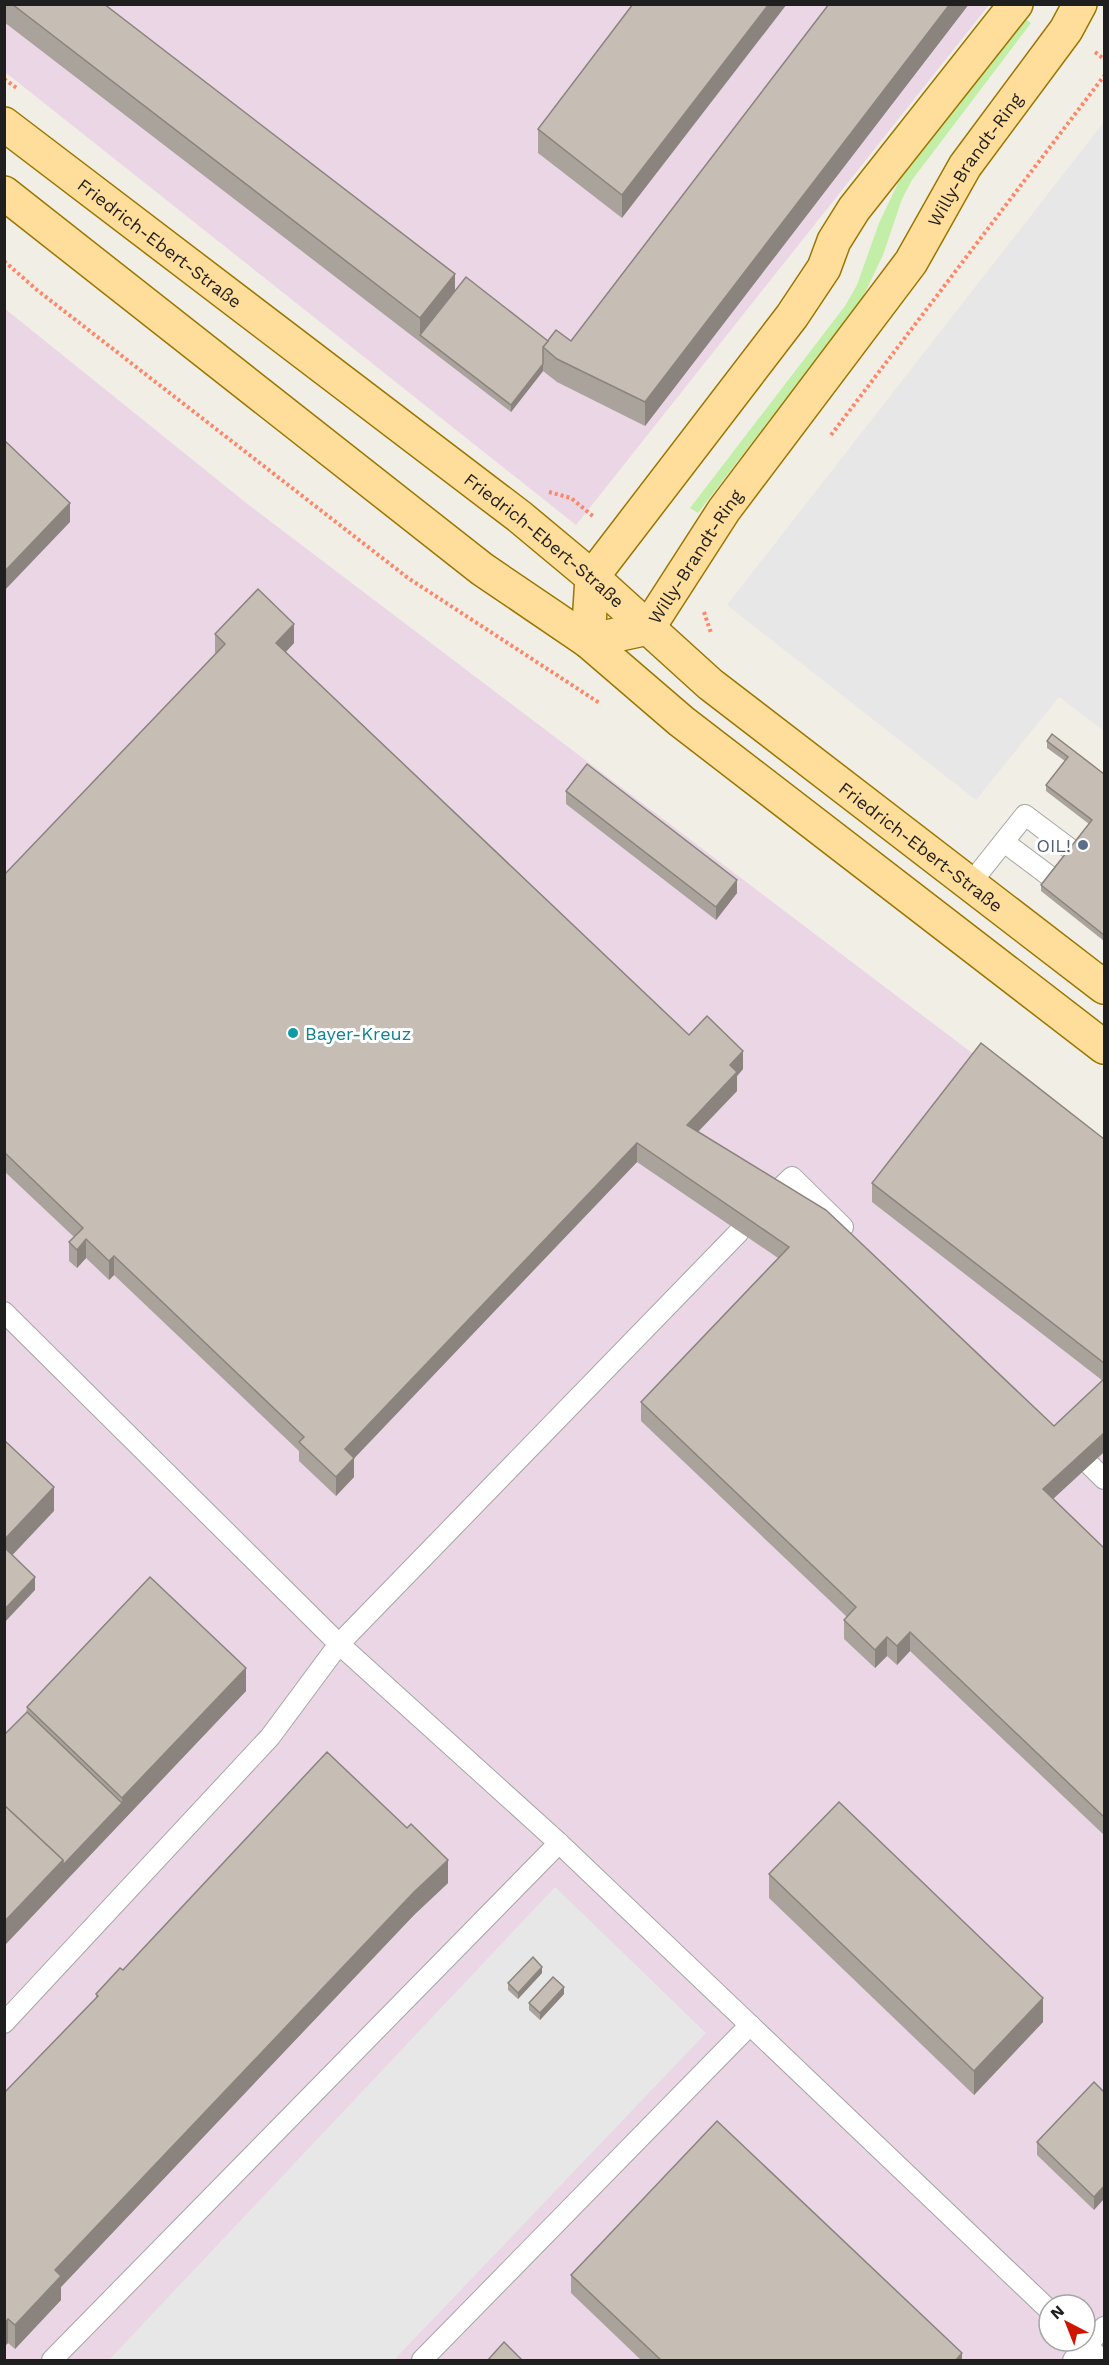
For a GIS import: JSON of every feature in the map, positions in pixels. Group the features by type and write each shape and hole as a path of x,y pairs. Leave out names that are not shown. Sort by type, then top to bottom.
{"main road":[{"path":"588,641 592,577 792,316 824,268 834,241 854,209 1016,4"},
{"name":"Willy-Brandt-Ring","path":"588,641 648,628 724,510 911,262 965,166 1066,30 1080,4"},
{"name":"Friedrich-Ebert-Straße","path":"4,124 510,510 592,577 710,684 1104,987"},
{"path":"4,193 483,569 588,641 681,721 1104,1047"}],"lane":[{"path":"970,884 1025,815 1073,850"},
{"path":"1004,842 1052,878"},
{"path":"772,1196 792,1177 859,1242"},
{"path":"4,2023 270,1737 339,1644 739,1232"},
{"path":"4,1312 339,1644 559,1843 1037,2299"},
{"path":"1090,1465 1104,1479"},
{"path":"52,2361 559,1843"},
{"path":"422,2361 750,2025"}],"path":[{"path":"825,443 1104,76"},
{"path":"4,261 37,290 408,578 558,675"}],"shaded area":[{"path":"4,5 989,5 576,525 5,72"},
{"path":"1104,122 1104,731 1059,697 976,800 727,605"},
{"path":"4,308 250,506 1104,1153 1104,2360 5,2360"},
{"path":"555,1887 706,2033 394,2360 109,2360"}],"green space":[{"path":"1024,18 1031,23 912,180 902,199 883,255 863,297 698,513 690,508 845,306 857,285 879,223 899,181"}],"building":[{"path":"12,4 104,4 455,274 420,318"},
{"path":"633,4 769,4 622,195 538,129"},
{"path":"829,4 950,4 645,402 557,359 543,347 556,330 571,341"},
{"path":"466,277 548,341 543,347 543,364 511,405 420,335"},
{"path":"4,440 70,503 4,572"},
{"path":"258,589 294,624 276,643 689,1035 707,1016 743,1051 730,1065 737,1072 687,1125 826,1210 1054,1426 1104,1379 1104,1433 1043,1489 1104,1548 1104,1817 910,1632 897,1646 887,1637 875,1650 844,1620 856,1607 641,1402 789,1247 637,1143 345,1449 354,1458 336,1477 299,1442 304,1437 114,1256 109,1261 86,1239 77,1250 69,1242 83,1228 4,1152 4,875 225,644 215,634"},
{"path":"1052,734 1104,774 1104,935 1041,885 1092,820 1046,785 1068,757 1047,741"},
{"path":"587,764 737,880 716,907 566,791"},
{"path":"981,1043 1104,1139 1104,1363 872,1183"},
{"path":"4,1440 54,1487 4,1540"},
{"path":"6,1549 35,1577 4,1610 4,1551"},
{"path":"150,1577 246,1668 122,1798 27,1707"},
{"path":"27,1712 122,1803 63,1865 63,1860 4,1805 4,1735"},
{"path":"327,1752 407,1828 411,1824 448,1860 414,1892 55,2270 61,2276 15,2325 8,2319 4,2323 4,2093 98,1996 96,1994 120,1968 123,1970"},
{"path":"839,1802 1043,1998 974,2071 769,1874"},
{"path":"4,1805 63,1860 4,1922"},
{"path":"533,1957 542,1967 518,1993 508,1983"},
{"path":"553,1977 564,1987 540,2013 529,2003"},
{"path":"1094,2082 1104,2092 1104,2186 1094,2197 1037,2142"},
{"path":"717,2121 962,2353 955,2361 662,2361 571,2275"},
{"path":"504,2342 523,2361 487,2361"}],"place":[{"name":"OIL!","path":"1083,845"},
{"name":"Bayer-Kreuz","path":"293,1033"}]}
